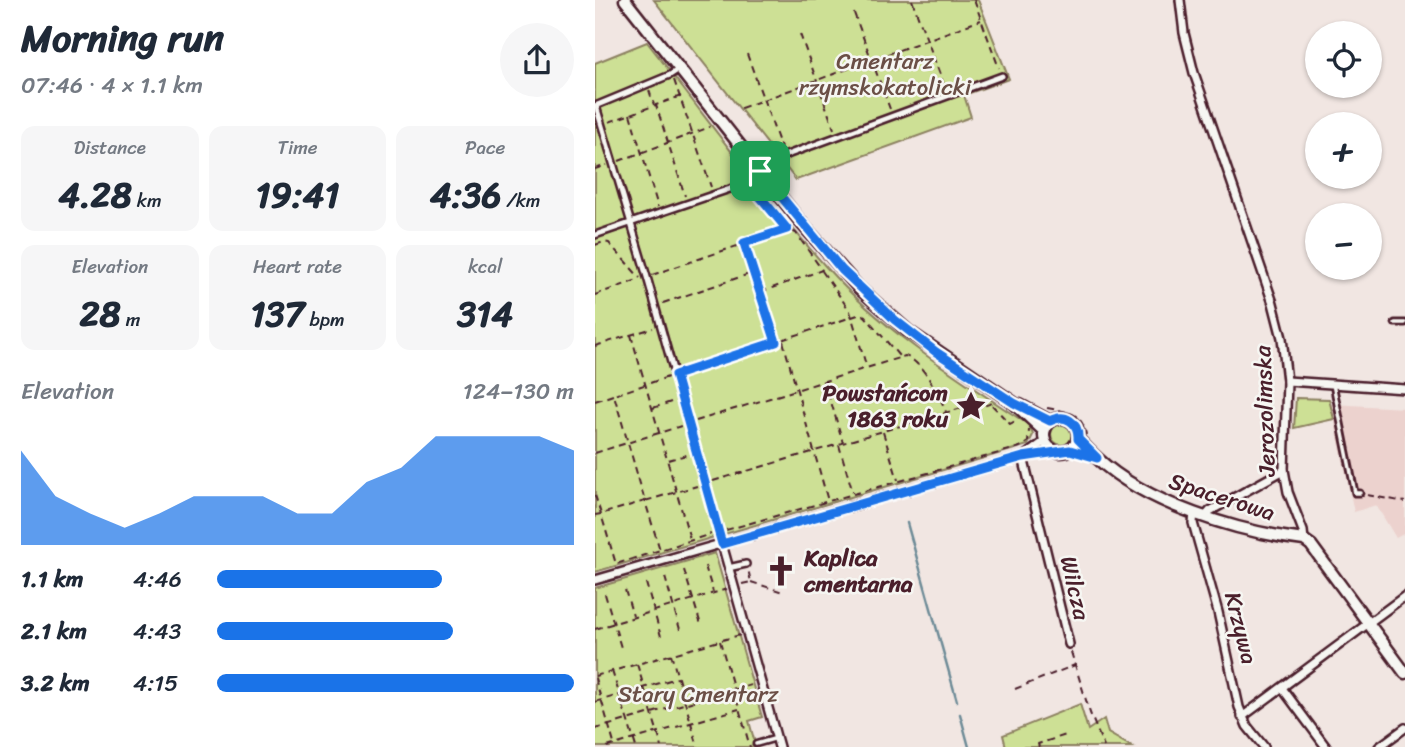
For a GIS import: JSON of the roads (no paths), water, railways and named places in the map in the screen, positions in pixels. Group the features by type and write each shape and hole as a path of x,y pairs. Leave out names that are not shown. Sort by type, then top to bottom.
{"street":[{"path":"595,580 1023,457 1070,450 1083,439 1070,420 1060,418 1050,421 1014,403 936,352 864,293 803,225 675,72 625,0"},
{"name":"Jerozolimska","path":"1180,0 1184,33 1194,73 1273,303 1282,338 1287,381 1284,470 1288,492 1304,540 1317,550 1405,673"},
{"path":"675,72 595,106 631,222 644,278 661,326 779,747"},
{"path":"595,234 713,195 747,181 784,156 1002,76"},
{"path":"1287,381 1405,389"},
{"path":"1014,403 1055,451"},
{"path":"1023,457 1044,436 1050,421"},
{"name":"Spacerowa","path":"1083,439 1097,458"},
{"name":"Spacerowa","path":"1070,450 1097,458 1149,493 1194,513 1254,531 1304,540"},
{"name":"Wilcza","path":"1023,457 1069,644"},
{"path":"1205,517 1211,510 1284,470"},
{"name":"Krzywa","path":"1194,513 1193,527 1218,612 1242,717 1264,747"},
{"path":"728,568 747,566"},
{"path":"1242,717 1405,596"},
{"path":"1282,688 1326,747"},
{"path":"1379,747 1405,728"}],"lane":[{"path":"1395,323 1405,323"},
{"path":"1333,384 1355,493 1360,493"},
{"path":"756,744 776,738"}],"waterway":[{"path":"907,523 957,701"},
{"path":"960,714 969,747"}],"place":[{"name":"Powstańcom 1863 roku","path":"971,406"},
{"name":"Kaplica cmentarna","path":"781,571"}],"park label":[{"name":"Cmentarz rzymskokatolicki","path":"885,74"},
{"name":"Stary Cmentarz","path":"698,694"}]}
